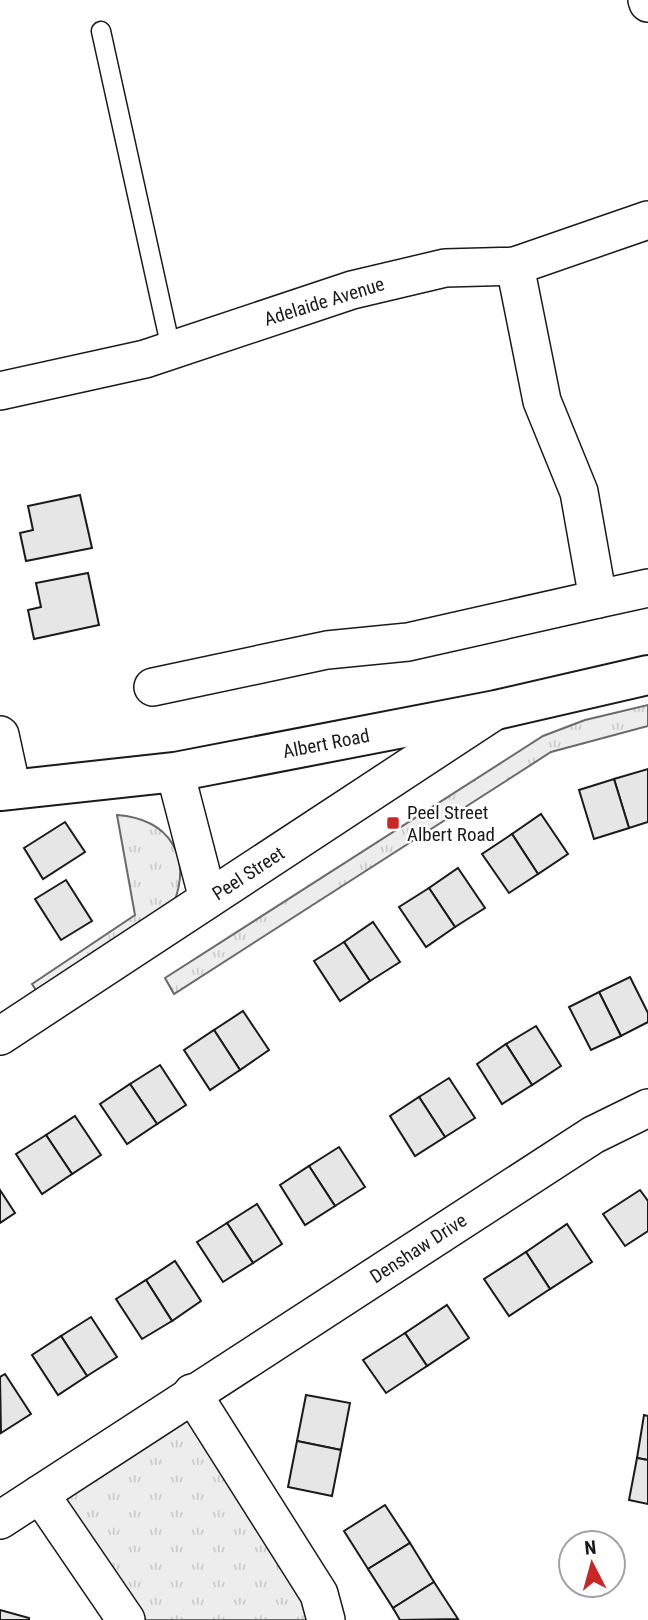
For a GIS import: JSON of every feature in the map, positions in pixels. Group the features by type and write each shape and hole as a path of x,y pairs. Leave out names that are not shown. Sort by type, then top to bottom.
{"street":[{"name":"Adelaide Avenue","path":"0,391 145,359 352,290 445,268 515,266 648,220"},
{"path":"515,266 542,401 579,492 598,599"},
{"path":"153,687 327,650 408,642 648,588"},
{"name":"Albert Road","path":"6,791 175,772 496,710 648,675"},
{"name":"Peel Street","path":"0,1036 496,710"},
{"path":"0,735 6,791"},
{"path":"175,772 208,899"},
{"name":"Denshaw Drive","path":"0,1520 593,1135 648,1108"},
{"path":"192,1393 319,1594 326,1620"},
{"path":"40,1494 127,1620"}],"lane":[{"path":"101,32 171,349"}],"green space":[{"path":"648,705 648,726 551,752 174,994 165,978 543,736 585,720"},
{"path":"117,815 151,824 163,832 172,843 178,856 180,871 173,905 41,998 32,984 135,915"},
{"path":"192,1393 326,1620 126,1620 40,1494"}],"building":[{"path":"80,495 92,548 26,561 20,533 33,530 28,506"},
{"path":"88,573 99,625 34,639 28,610 41,607 36,583"},
{"path":"648,769 648,822 629,828 614,779"},
{"path":"614,779 629,828 594,839 579,790"},
{"path":"541,814 568,854 538,874 512,834"},
{"path":"65,822 85,852 43,879 24,848"},
{"path":"512,834 538,874 509,893 482,854"},
{"path":"458,868 485,908 455,927 429,888"},
{"path":"66,880 92,921 61,940 35,899"},
{"path":"429,888 455,927 426,947 399,907"},
{"path":"373,922 400,962 370,981 344,942"},
{"path":"344,942 370,981 340,1001 314,961"},
{"path":"630,977 648,1013 648,1022 621,1036 599,992"},
{"path":"599,992 621,1036 591,1050 569,1007"},
{"path":"243,1011 269,1050 240,1070 214,1030"},
{"path":"536,1026 561,1066 532,1085 506,1044"},
{"path":"214,1030 240,1070 210,1090 184,1050"},
{"path":"506,1044 532,1085 502,1104 477,1064"},
{"path":"160,1065 186,1105 157,1124 130,1084"},
{"path":"449,1078 475,1118 445,1137 419,1097"},
{"path":"130,1084 157,1124 127,1144 100,1104"},
{"path":"419,1097 445,1137 415,1156 390,1116"},
{"path":"75,1116 101,1155 72,1174 46,1135"},
{"path":"46,1135 72,1174 42,1194 16,1154"},
{"path":"339,1147 365,1187 335,1206 309,1166"},
{"path":"309,1166 335,1206 305,1225 280,1185"},
{"path":"0,1190 15,1213 0,1223"},
{"path":"640,1190 648,1201 648,1231 625,1246 603,1214"},
{"path":"257,1204 282,1244 253,1263 227,1223"},
{"path":"227,1223 253,1263 223,1282 197,1242"},
{"path":"567,1224 592,1262 550,1289 526,1252"},
{"path":"526,1252 550,1289 509,1316 484,1279"},
{"path":"175,1261 201,1301 172,1321 146,1280"},
{"path":"146,1280 172,1321 142,1339 116,1299"},
{"path":"447,1305 469,1338 427,1366 405,1333"},
{"path":"91,1317 117,1357 87,1376 61,1336"},
{"path":"405,1333 427,1366 386,1393 363,1360"},
{"path":"61,1336 87,1376 58,1395 32,1355"},
{"path":"5,1374 31,1414 1,1433 0,1377"},
{"path":"306,1395 350,1403 341,1450 297,1441"},
{"path":"644,1415 648,1416 648,1460 637,1458"},
{"path":"297,1441 341,1450 332,1496 288,1487"},
{"path":"637,1458 648,1460 648,1504 629,1500"},
{"path":"385,1505 410,1543 368,1569 344,1531"},
{"path":"410,1543 434,1582 393,1608 368,1569"},
{"path":"434,1582 458,1619 400,1620 393,1608"},
{"path":"0,1610 29,1618 29,1620 0,1620"}],"place":[{"name":"Peel Street Albert Road","path":"393,823"}]}
